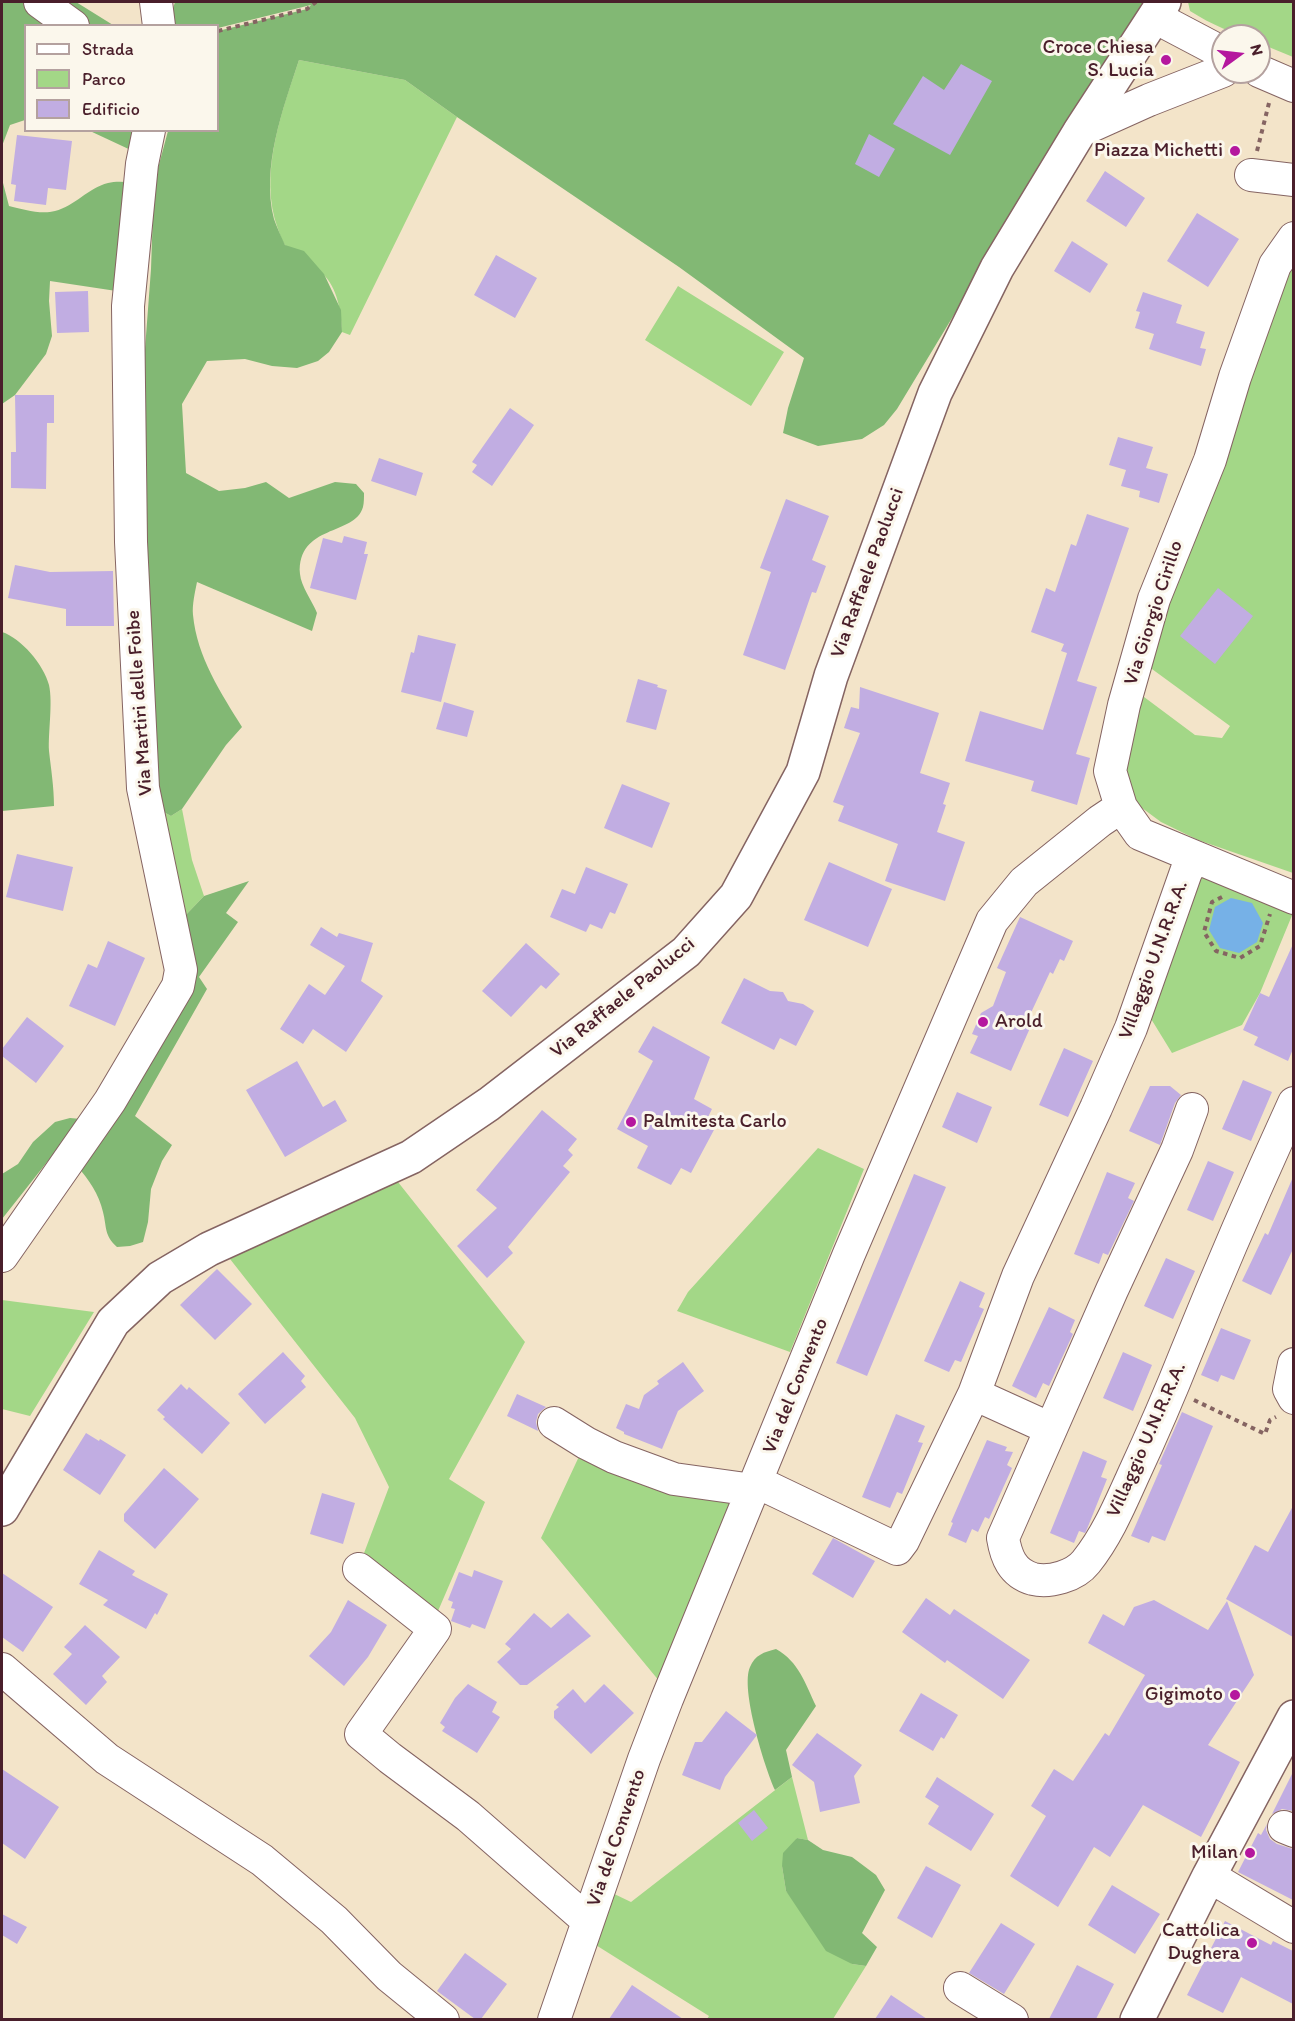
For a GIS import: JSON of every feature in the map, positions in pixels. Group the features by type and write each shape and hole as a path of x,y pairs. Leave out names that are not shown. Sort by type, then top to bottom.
{"main road":[{"name":"Via Raffaele Paolucci","path":"2,1509 113,1322 160,1278 209,1249 411,1157 489,1104 686,952 736,896 803,772 831,676 935,393 997,268 1080,131 1160,8"},
{"path":"1137,2019 1293,1717"}],"street":[{"path":"40,2 70,24"},
{"path":"156,2 159,24"},
{"path":"1160,8 1168,24 1211,47"},
{"path":"1080,131 1211,76"},
{"path":"1271,77 1293,87"},
{"name":"Via Martiri delle Foibe","path":"2,1256 110,1101 178,986 181,970 143,788 131,542 129,306 142,164 149,132"},
{"path":"1251,175 1293,180"},
{"name":"Via Giorgio Cirillo","path":"1283,901 1140,834 1121,807 1110,771 1124,705 1154,600 1210,460 1235,377 1275,265 1293,238"},
{"name":"Via del Convento","path":"554,2019 644,1759 849,1254 992,921 1024,882 1100,820 1121,807"},
{"name":"Villaggio U.N.R.R.A.","path":"755,1486 897,1549 908,1533 974,1394 1018,1276 1131,1028 1186,872 1194,858"},
{"name":"Villaggio U.N.R.R.A.","path":"1192,1109 1177,1150 1112,1290 1003,1538 1005,1552 1012,1565 1021,1574 1044,1581 1073,1572 1085,1563 1115,1517 1158,1424 1207,1301 1293,1103"},
{"path":"1288,1406 1293,1364"},
{"path":"974,1394 1051,1430"},
{"path":"554,1423 614,1457 674,1479 755,1486"},
{"path":"359,1569 435,1629 361,1734 468,1816 588,1921"},
{"path":"2,1669 107,1759 262,1860 334,1920 389,1976 443,2019"},
{"path":"1209,1876 1293,1927"},
{"path":"960,1988 1012,2019"}],"path":[{"path":"219,31 307,9 316,2"},
{"path":"1251,175 1268,105"},
{"path":"1232,891 1212,902 1204,932 1216,951 1240,958 1260,946 1283,901"},
{"path":"1191,1398 1265,1434 1270,1420 1288,1406"}],"green space":[{"path":"2,2 76,2 111,24 24,24 24,120 10,125 2,146"},
{"path":"175,2 1143,2 897,409 884,425 862,439 818,446 783,433 788,408 804,358 679,267 405,80 299,60 281,118 272,159 270,179 274,219 285,245 304,251 324,274 341,310 342,332 329,352 318,361 297,368 272,366 245,359 207,361 182,404 186,473 219,491 245,488 266,482 289,498 335,482 356,484 364,493 363,505 358,516 349,523 317,538 307,547 302,558 301,579 317,613 312,631 197,582 193,611 199,645 211,674 242,727 226,745 182,809 171,816 160,810 138,499 154,183 168,132 219,132 219,31 307,9 311,5 219,28 219,24 168,24"},
{"path":"1188,2 1293,2 1293,57 1271,48 1271,24 1214,24 1190,11"},
{"path":"299,60 405,80 457,117 350,335 342,332 339,308 332,286 318,269 285,244 272,208 271,165 275,143"},
{"path":"92,132 142,132 135,152"},
{"path":"2,179 9,206 44,212 62,209 101,185 132,182 123,292 50,281 52,336 46,354 15,395 2,404"},
{"path":"1294,254 1293,873 1198,840 1161,822 1138,805 1120,773 1132,688 1195,735 1222,738 1230,726 1141,661"},
{"path":"678,286 784,352 751,406 645,340"},
{"path":"2,632 17,640 31,653 49,685 51,700 49,751 54,806 2,811"},
{"path":"182,809 192,860 204,896 182,919 160,810 171,816"},
{"path":"1197,864 1293,913 1260,993 1242,1025 1172,1053 1145,1009"},
{"path":"249,881 226,913 238,922 199,977 207,989 135,1116 172,1145 162,1161 151,1189 148,1222 143,1242 117,1247 108,1235 96,1193 77,1166 144,1069 182,919 204,896"},
{"path":"70,1118 81,1119 2,1219 2,1174 18,1164 33,1142 55,1122"},
{"path":"818,1148 864,1169 790,1352 677,1311 688,1292"},
{"path":"394,1177 525,1342 449,1479 485,1502 435,1618 361,1561 389,1487 355,1418 230,1259"},
{"path":"2,1300 94,1312 30,1416 2,1409"},
{"path":"582,1450 740,1493 660,1682 541,1538"},
{"path":"776,1649 796,1667 816,1706 786,1750 792,1777 775,1790 765,1765 755,1728 748,1692 748,1678 754,1660"},
{"path":"792,1777 808,1840 797,1838 782,1866 786,1891 852,1964 866,1966 833,2019 707,2019 709,2016 591,1942 608,1891 631,1902"},
{"path":"797,1838 808,1840 823,1850 852,1857 876,1875 885,1890 862,1933 877,1947 866,1966 852,1964 826,1951 786,1891 782,1866 783,1853"}],"water":[{"path":"1231,898 1252,903 1263,923 1257,942 1239,953 1220,948 1209,930 1215,907"}],"building":[{"path":"961,64 992,81 950,155 893,124 923,76 944,90"},
{"path":"869,134 895,149 879,177 855,164"},
{"path":"17,135 72,141 66,190 48,188 46,205 14,201 16,185 11,184"},
{"path":"1105,171 1145,198 1126,227 1086,201"},
{"path":"1197,213 1239,239 1208,287 1167,261"},
{"path":"1072,241 1108,264 1090,293 1054,271"},
{"path":"496,255 537,278 515,318 474,295"},
{"path":"88,291 89,332 57,333 55,292"},
{"path":"1143,292 1182,305 1176,323 1205,332 1200,348 1206,349 1201,366 1149,349 1154,334 1135,328 1140,312 1136,311"},
{"path":"15,395 54,395 54,423 47,423 46,489 11,488 11,452 16,452"},
{"path":"510,408 534,425 492,486 472,472 477,465 472,462"},
{"path":"1118,437 1153,447 1146,468 1168,474 1159,503 1139,497 1140,491 1121,486 1126,470 1109,465"},
{"path":"379,458 423,473 416,496 371,481"},
{"path":"786,499 829,516 812,560 826,566 816,593 812,592 785,670 743,655 771,572 760,568"},
{"path":"1087,514 1129,528 1077,681 1097,687 1076,754 1090,758 1077,805 1031,791 1034,781 965,761 980,711 1043,730 1067,653 1061,651 1064,644 1031,632 1046,588 1055,592 1071,544 1076,546"},
{"path":"344,536 367,542 364,554 368,554 356,600 310,588 323,538 342,543"},
{"path":"15,565 50,572 113,571 114,626 66,626 66,609 8,598"},
{"path":"1218,588 1253,616 1215,664 1180,636"},
{"path":"418,635 456,644 441,702 401,692 411,652 414,653"},
{"path":"638,679 667,690 656,730 626,722"},
{"path":"860,687 939,713 920,773 950,783 937,832 965,842 945,901 885,881 898,844 838,821 844,806 833,802 860,733 844,728 851,707 859,709"},
{"path":"444,702 474,711 467,737 436,729"},
{"path":"622,784 670,803 652,848 604,828"},
{"path":"17,854 73,867 63,911 6,897"},
{"path":"829,862 892,889 868,947 804,920"},
{"path":"586,867 628,884 615,914 610,912 602,929 590,924 586,932 550,917 562,889 575,894"},
{"path":"1020,917 1073,941 1064,961 1060,959 1053,974 1050,972 1029,1017 1034,1019 1011,1071 970,1053 978,1036 972,1034 981,1013 993,1006 1006,972 997,968"},
{"path":"321,927 337,937 339,933 373,943 361,981 383,996 346,1052 313,1029 303,1044 280,1029 309,984 325,995 345,966 310,945"},
{"path":"108,941 145,958 115,1026 69,1006 88,964 97,968"},
{"path":"526,943 560,974 546,989 541,985 511,1017 482,991"},
{"path":"1293,944 1293,1049 1288,1061 1254,1045 1258,1037 1243,1030 1260,993 1269,997"},
{"path":"744,978 770,991 783,992 788,1001 803,1004 814,1011 796,1046 780,1038 774,1050 721,1023"},
{"path":"27,1017 64,1046 36,1083 2,1056 2,1049"},
{"path":"653,1026 710,1057 694,1099 712,1109 705,1123 715,1128 691,1173 681,1168 671,1185 637,1168 648,1146 617,1129 653,1061 638,1052"},
{"path":"1064,1048 1093,1061 1068,1117 1039,1105"},
{"path":"297,1061 323,1107 335,1100 347,1121 285,1157 246,1090"},
{"path":"1243,1080 1272,1092 1251,1141 1222,1129"},
{"path":"1150,1086 1170,1086 1181,1095 1175,1103 1160,1145 1129,1131"},
{"path":"957,1092 992,1107 977,1143 942,1127"},
{"path":"542,1110 577,1139 568,1150 573,1155 563,1166 570,1172 508,1247 513,1253 487,1278 457,1246 497,1208 476,1190"},
{"path":"1208,1161 1234,1172 1213,1221 1187,1210"},
{"path":"1107,1172 1135,1183 1128,1198 1134,1201 1108,1255 1103,1253 1099,1264 1074,1254"},
{"path":"914,1174 946,1187 867,1376 836,1363"},
{"path":"1293,1177 1293,1249 1271,1295 1242,1281 1265,1233 1268,1235"},
{"path":"1166,1258 1195,1271 1173,1319 1144,1306"},
{"path":"217,1269 252,1304 215,1340 180,1305"},
{"path":"960,1281 985,1293 979,1307 984,1309 961,1362 955,1360 949,1372 924,1361"},
{"path":"1049,1307 1075,1320 1070,1332 1073,1334 1049,1386 1043,1383 1036,1398 1012,1386"},
{"path":"1221,1328 1251,1340 1234,1380 1221,1375 1218,1382 1201,1375"},
{"path":"283,1352 305,1376 301,1381 306,1387 265,1424 238,1394"},
{"path":"1123,1352 1152,1365 1133,1411 1103,1398"},
{"path":"683,1362 704,1391 678,1411 662,1449 624,1434 616,1428 626,1404 639,1409 644,1395 659,1384 657,1381"},
{"path":"181,1384 187,1390 189,1387 230,1423 202,1454 163,1419 165,1417 157,1410"},
{"path":"517,1394 546,1407 538,1414 536,1422 538,1431 507,1416"},
{"path":"1182,1412 1213,1426 1165,1541 1152,1536 1149,1543 1131,1536"},
{"path":"896,1414 925,1426 918,1442 923,1443 902,1494 897,1492 890,1508 862,1497"},
{"path":"86,1433 126,1455 100,1495 63,1470"},
{"path":"987,1440 1007,1447 1005,1451 1013,1452 1007,1465 1012,1468 989,1519 985,1517 978,1532 972,1529 966,1543 948,1535 953,1523 951,1522"},
{"path":"1083,1451 1107,1461 1101,1477 1107,1479 1085,1533 1079,1531 1074,1543 1050,1533"},
{"path":"164,1468 199,1499 155,1549 124,1521 124,1514"},
{"path":"322,1493 355,1503 343,1544 310,1534"},
{"path":"1293,1506 1293,1637 1226,1599 1255,1545 1268,1552"},
{"path":"833,1538 875,1561 853,1598 812,1574"},
{"path":"99,1550 135,1571 132,1575 168,1594 157,1615 155,1613 146,1629 103,1605 108,1600 79,1584"},
{"path":"474,1570 503,1581 485,1629 472,1624 470,1628 451,1621 455,1609 451,1608 453,1602 448,1600 459,1572 472,1577"},
{"path":"2,1573 53,1607 23,1652 2,1637"},
{"path":"926,1598 950,1615 954,1609 1030,1660 1003,1699 947,1660 945,1663 902,1632"},
{"path":"348,1600 387,1625 368,1657 344,1686 309,1656 331,1632"},
{"path":"1154,1600 1208,1630 1227,1601 1254,1675 1208,1745 1240,1762 1201,1837 1143,1805 1110,1857 1094,1847 1058,1907 1010,1876 1046,1816 1031,1806 1054,1769 1073,1781 1105,1733 1109,1736 1145,1675 1088,1643 1103,1614 1124,1626 1134,1607"},
{"path":"534,1613 551,1628 568,1613 591,1636 527,1685 520,1685 497,1662 511,1649 505,1644"},
{"path":"85,1625 120,1657 102,1676 107,1682 86,1705 53,1674 72,1654 64,1647"},
{"path":"468,1684 497,1702 492,1712 500,1717 477,1753 442,1731 445,1727 440,1723 455,1698"},
{"path":"604,1684 634,1713 591,1754 554,1718 554,1711 559,1707 556,1705 573,1689 585,1703"},
{"path":"921,1693 958,1715 944,1739 941,1737 933,1751 899,1731"},
{"path":"726,1711 757,1735 725,1777 720,1790 682,1775 695,1742 702,1742"},
{"path":"817,1733 862,1765 854,1776 860,1803 820,1812 814,1782 792,1765"},
{"path":"2,1769 59,1807 25,1859 2,1843"},
{"path":"1293,1772 1293,1811 1282,1809 1272,1814"},
{"path":"937,1777 994,1814 971,1851 928,1824 939,1806 925,1797"},
{"path":"754,1810 768,1828 752,1841 738,1823"},
{"path":"1267,1824 1266,1830 1270,1839 1293,1849 1293,1900 1238,1872 1258,1833 1261,1835"},
{"path":"926,1866 961,1885 932,1938 897,1918"},
{"path":"1112,1885 1160,1914 1135,1954 1088,1925"},
{"path":"2,1914 27,1927 17,1944 2,1935"},
{"path":"1225,1921 1271,1945 1273,1941 1293,1951 1293,2004 1241,1977 1223,2013 1187,1995"},
{"path":"1001,1923 1035,1944 1004,1994 969,1973"},
{"path":"465,1953 507,1984 481,2019 475,2019 437,1991"},
{"path":"1077,1965 1114,1984 1096,2019 1049,2019"},
{"path":"632,1985 683,2019 609,2019"},
{"path":"891,1995 927,2019 875,2019"}],"place":[{"name":"Croce Chiesa S. Lucia","path":"1166,60"},
{"name":"Piazza Michetti","path":"1235,151"},
{"name":"Arold","path":"983,1022"},
{"name":"Palmitesta Carlo","path":"631,1122"},
{"name":"Gigimoto","path":"1235,1695"},
{"name":"Milan","path":"1250,1853"},
{"name":"Cattolica Dughera","path":"1252,1943"}]}
